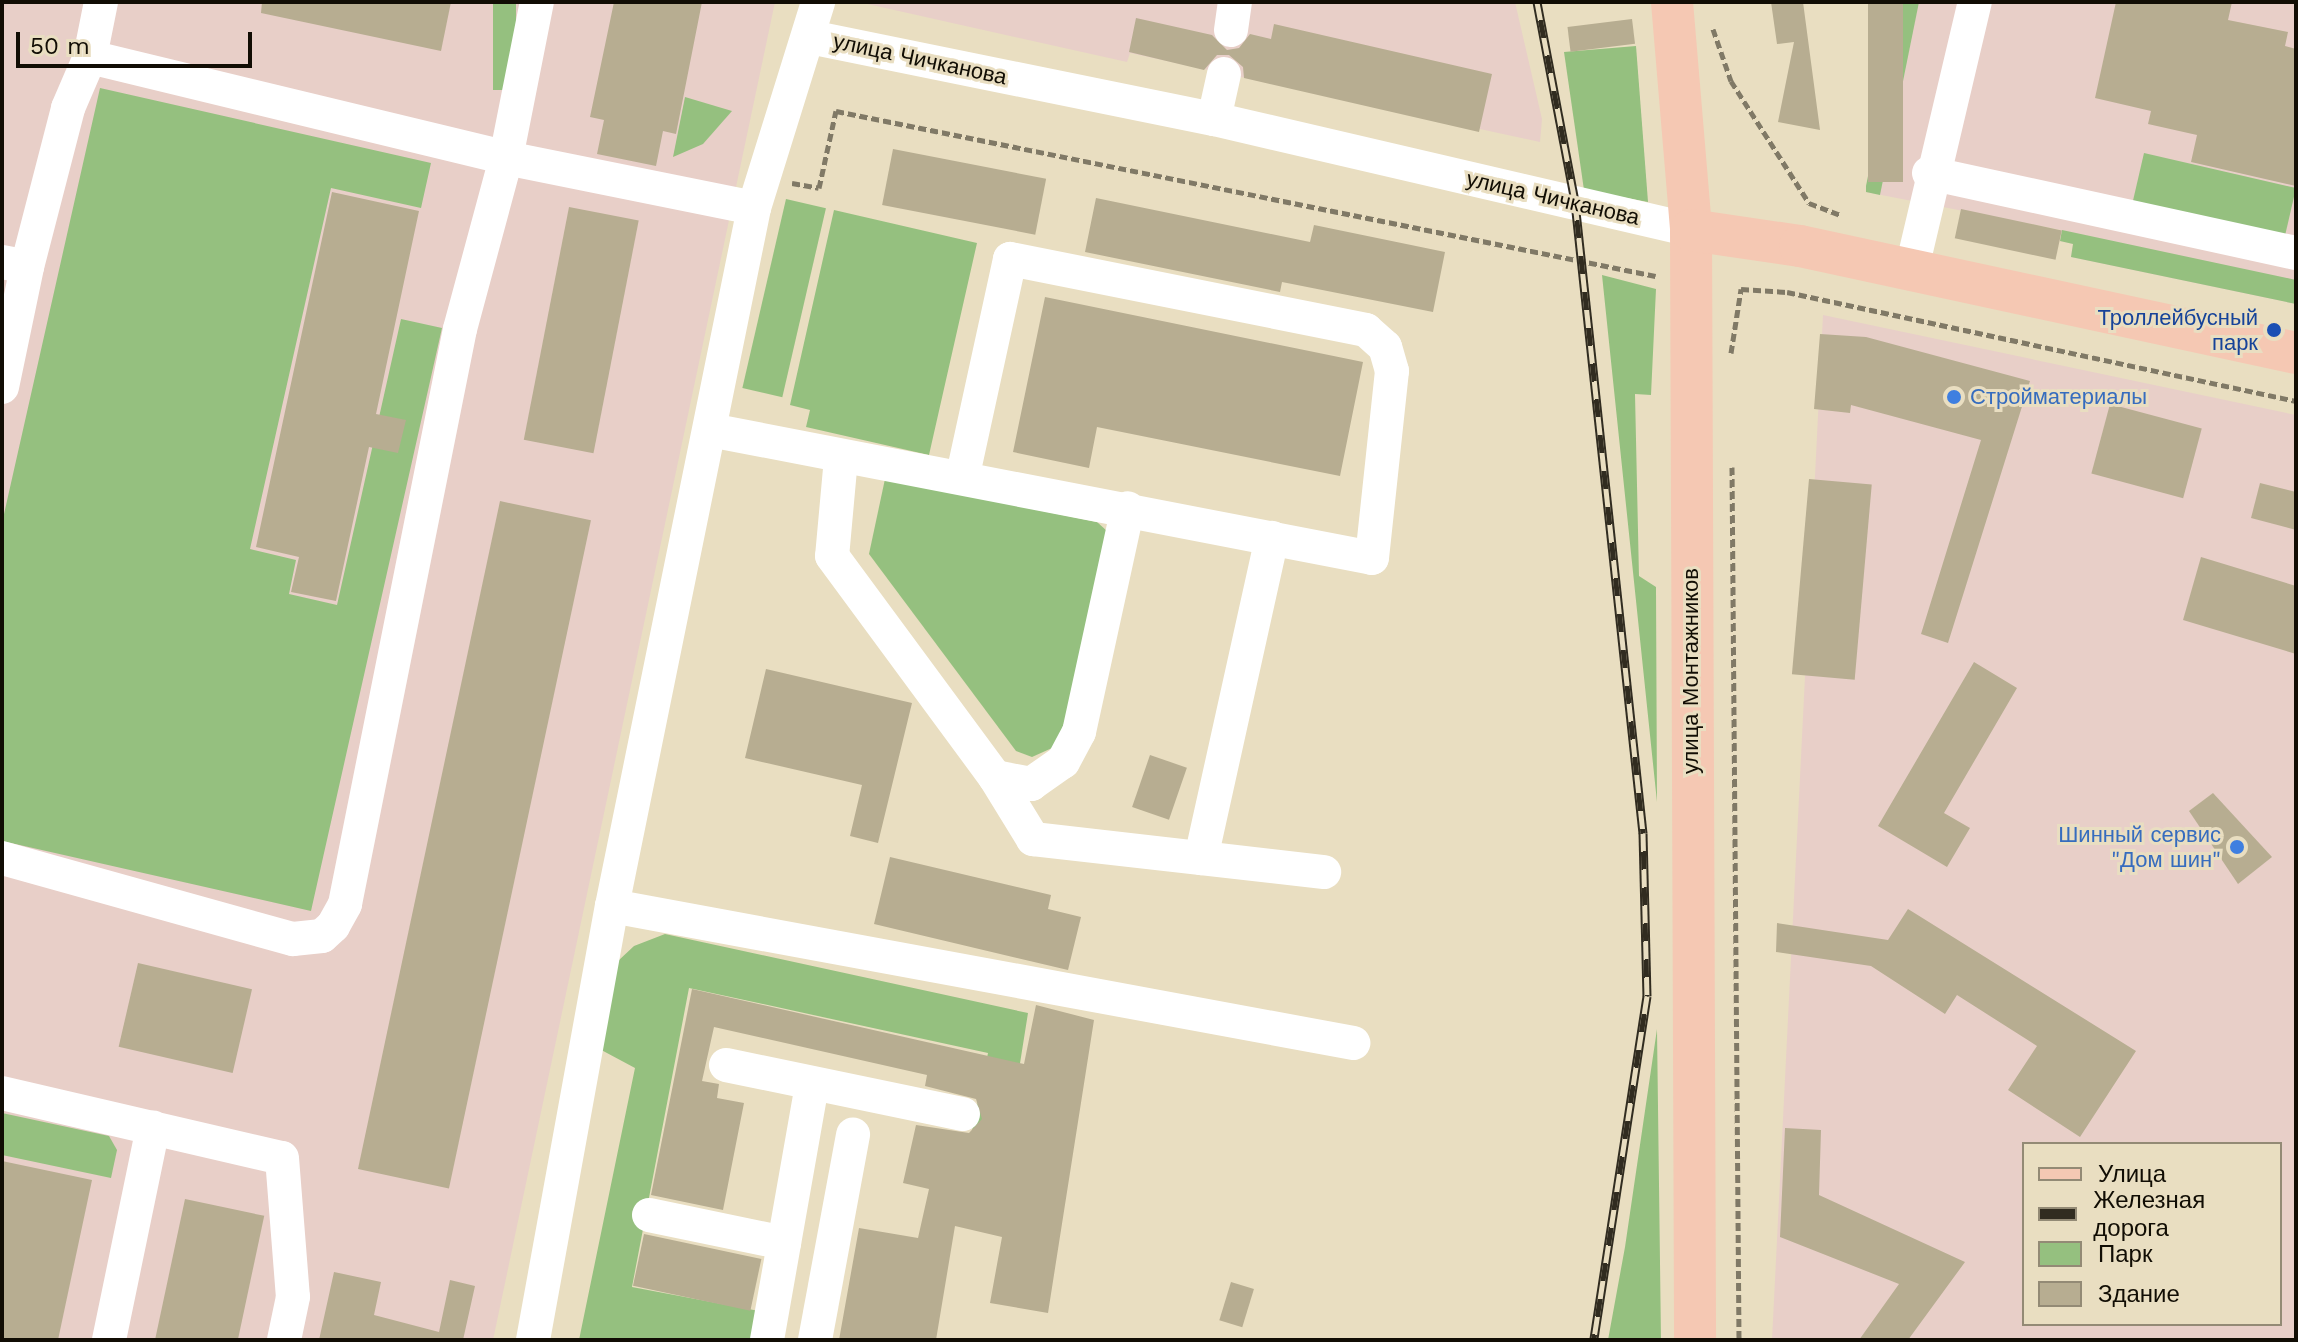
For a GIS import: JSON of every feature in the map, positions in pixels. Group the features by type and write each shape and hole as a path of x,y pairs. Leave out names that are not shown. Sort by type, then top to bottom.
{"main road":[{"name":"улица Монтажников","path":"1672,2 1691,230 1695,1340"},
{"name":"улица Чичканова","path":"1691,230 1800,246 2296,353"}],"lane":[{"path":"2,387 14,265 68,108 90,57 101,2"},
{"path":"2,858 293,939 322,936 333,926 345,904 460,329 506,158 537,2"},
{"path":"533,1340 612,906 759,193 810,37 818,2"},
{"path":"1911,272 1929,173 1975,2"},
{"name":"улица Чичканова","path":"810,37 1214,119 1691,230"},
{"path":"90,57 506,158 759,193"},
{"path":"1214,119 1224,74"},
{"path":"1929,173 2296,253"},
{"path":"710,430 841,458 963,475 1372,558 1392,371 1385,347 1366,330 1010,259 963,475"},
{"path":"841,458 832,556 995,777 1033,839 1324,872"},
{"path":"995,777 1031,784 1050,774 1079,732 1128,508"},
{"path":"1201,858 1272,538"},
{"path":"612,906 1353,1043"},
{"path":"726,1065 963,1114"},
{"path":"767,1340 812,1084"},
{"path":"2,1093 282,1158 293,1297 284,1340"},
{"path":"109,1340 153,1128"},
{"path":"815,1340 853,1134"},
{"path":"649,1215 784,1243"}],"path":[{"path":"759,193 819,188 836,111 1689,283 1787,292 2296,401"},
{"path":"1731,368 1741,289"},
{"path":"1732,463 1739,1340"}],"shaded area":[{"path":"2,2 775,2 493,1340 2,1340"},
{"path":"1515,2 1542,119 1540,142 1130,53 1127,62 863,3"},
{"path":"1903,2 2296,2 2296,304 2071,257 2073,244 2060,241 2061,230 1866,192"},
{"path":"1823,315 2296,415 2296,1340 1772,1340"}],"green space":[{"path":"493,2 516,2 516,90 493,90"},
{"path":"1903,2 1919,2 1880,195 1866,192 1866,186"},
{"path":"1636,46 1648,202 1584,190 1564,52"},
{"path":"100,88 431,163 421,208 331,188 250,549 296,560 289,594 337,605 401,319 442,328 311,911 2,841 2,523"},
{"path":"685,97 732,111 703,144 673,157"},
{"path":"2144,153 2296,188 2285,236 2133,201"},
{"path":"786,199 826,208 782,397 742,388"},
{"path":"834,210 977,243 929,455 806,427 810,410 790,405"},
{"path":"2062,230 2296,280 2296,304 2071,257 2073,244 2060,241"},
{"path":"1602,275 1656,289 1651,395 1635,394 1639,576 1656,587 1657,802"},
{"path":"885,479 1097,522 1107,531 1061,744 1032,757 1016,751 869,554"},
{"path":"665,934 1028,1013 1008,1139 972,1131 988,1053 689,988 632,1287 759,1311 754,1340 579,1340 635,1068 592,1045 618,961 634,946"},
{"path":"1657,1029 1661,1340 1608,1340 1625,1247"},
{"path":"2,1113 109,1136 117,1150 111,1178 2,1155"}],"building":[{"path":"262,2 451,2 441,51 261,13"},
{"path":"614,2 702,2 676,134 663,131 656,166 597,154 604,120 590,117"},
{"path":"1771,2 1803,2 1820,130 1778,122 1794,42 1777,44"},
{"path":"1868,2 1903,2 1903,182 1868,182"},
{"path":"2116,2 2232,2 2228,20 2288,32 2285,46 2296,49 2296,186 2191,162 2197,135 2148,124 2151,111 2095,98"},
{"path":"1136,18 1212,35 1227,50 1239,48 1250,34 1271,39 1274,24 1492,74 1479,132 1244,78 1243,67 1229,55 1217,55 1204,70 1129,52"},
{"path":"1632,19 1635,44 1571,52 1567,27"},
{"path":"893,149 1046,179 1035,235 882,205"},
{"path":"332,192 419,211 376,414 406,420 398,453 369,447 336,601 291,592 299,557 256,547"},
{"path":"1096,198 1310,242 1314,225 1445,252 1433,312 1282,282 1280,292 1085,252"},
{"path":"569,207 639,221 593,453 524,440"},
{"path":"1961,209 2062,230 2056,260 1955,238"},
{"path":"1045,297 1363,362 1340,476 1097,427 1089,468 1013,452"},
{"path":"1820,334 1866,337 2030,381 1948,643 1921,634 1981,440 1851,405 1850,413 1814,409"},
{"path":"2110,404 2202,429 2183,498 2091,474"},
{"path":"1809,479 1872,484 1855,680 1792,674"},
{"path":"2260,483 2296,492 2296,530 2251,518"},
{"path":"500,501 591,520 449,1188 358,1169"},
{"path":"2201,557 2296,586 2296,654 2183,620"},
{"path":"1974,662 2017,688 1944,813 1970,828 1947,867 1878,826"},
{"path":"766,669 912,703 878,843 850,836 862,785 745,758"},
{"path":"1150,755 1187,768 1169,820 1132,807"},
{"name":"Шинный сервис \"Дом шин\"","path":"2213,793 2272,857 2238,884 2189,811"},
{"path":"890,857 1051,895 1048,909 1081,917 1068,970 874,924"},
{"path":"1908,909 2136,1051 2080,1137 2008,1090 2037,1046 1957,995 1945,1014 1871,966 1776,952 1777,923 1888,940"},
{"path":"138,963 252,989 233,1073 119,1047"},
{"path":"692,989 1024,1064 1036,1005 1094,1020 1048,1313 990,1303 1002,1237 955,1226 936,1340 839,1340 859,1228 918,1238 929,1189 903,1183 916,1125 969,1133 982,1119 976,1099 925,1086 927,1075 714,1027 702,1081 719,1084 717,1098 744,1103 723,1210 651,1195"},
{"path":"1785,1128 1821,1130 1819,1195 1965,1262 1908,1340 1859,1340 1899,1284 1780,1237"},
{"path":"2,1161 92,1180 58,1340 2,1340"},
{"path":"185,1199 264,1216 238,1340 155,1340"},
{"path":"644,1234 761,1259 750,1311 633,1286"},
{"path":"334,1272 381,1282 374,1315 439,1332 450,1280 475,1286 463,1340 319,1340"},
{"path":"1231,1282 1254,1289 1242,1327 1219,1320"}],"railway":[{"path":"1537,2 1575,202 1643,833 1647,996 1594,1340"}],"place":[{"name":"Троллейбусный парк","path":"2274,330"},
{"name":"Стройматериалы","path":"1954,397"},
{"name":"Шинный сервис \"Дом шин\"","path":"2237,847"}]}
